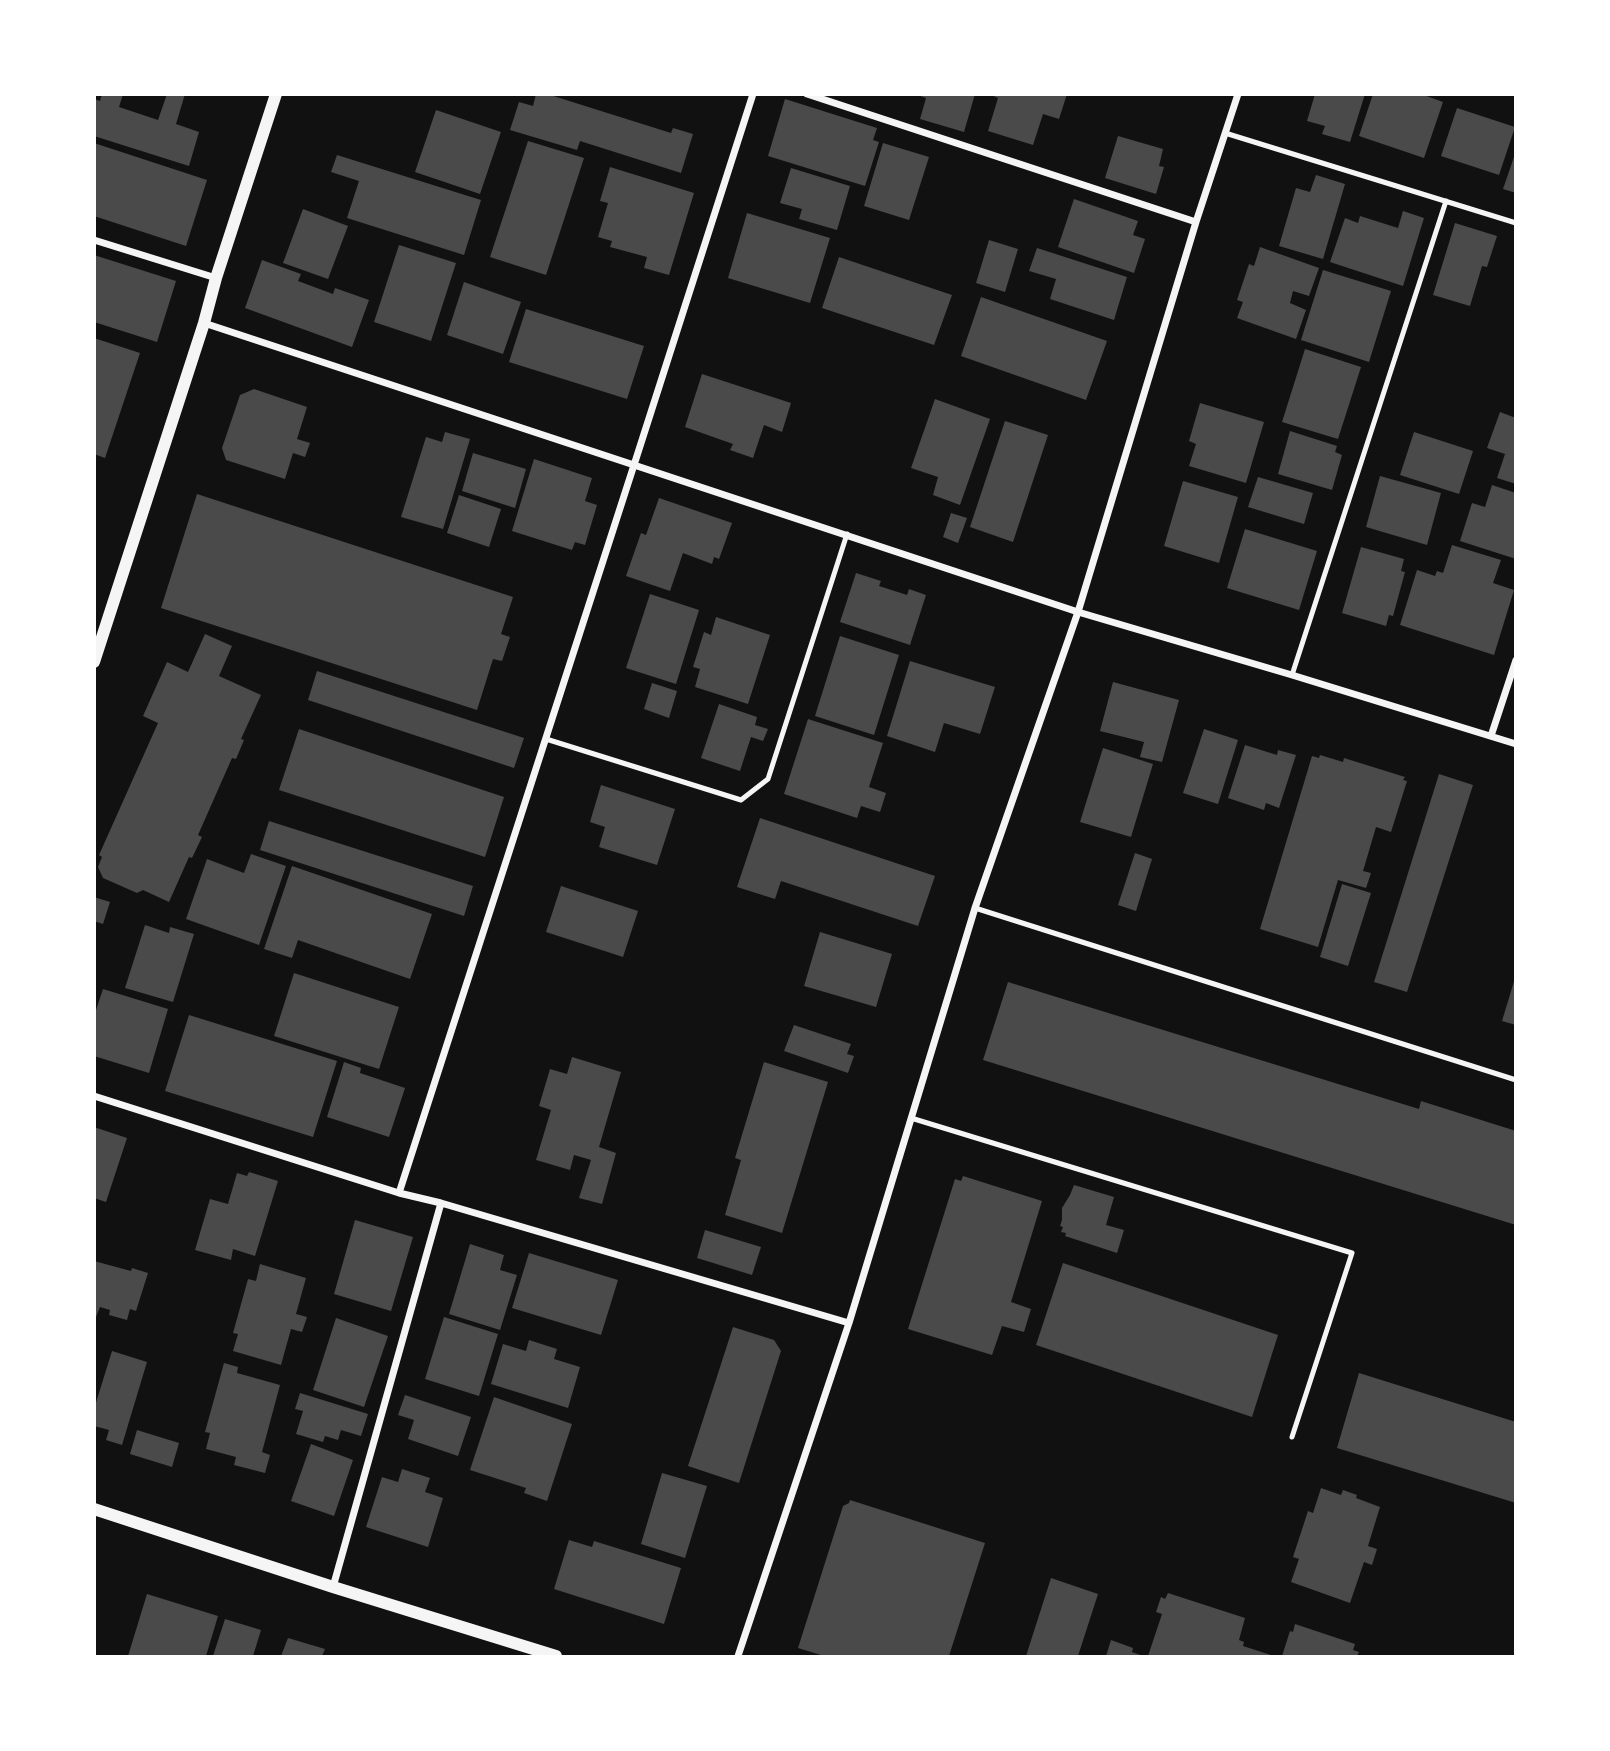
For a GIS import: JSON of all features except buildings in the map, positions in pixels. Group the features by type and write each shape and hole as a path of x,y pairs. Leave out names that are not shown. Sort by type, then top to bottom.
{"street":[{"path":"94,662 276,94"},
{"path":"399,1193 753,94"},
{"path":"807,94 1196,222"},
{"path":"738,1657 849,1323 975,908 1079,612 1196,222 1238,94"},
{"path":"94,240 216,278"},
{"path":"204,323 1079,612 1516,744"},
{"path":"1491,736 1516,660"},
{"path":"94,1096 399,1193 849,1323"},
{"path":"333,1587 441,1203"},
{"path":"94,1509 556,1657"}],"lane":[{"path":"1225,133 1516,223"},
{"path":"1292,675 1447,201"},
{"path":"546,739 741,800 768,779 847,534"},
{"path":"975,908 1516,1080"},
{"path":"911,1118 1352,1253 1292,1437"}]}
